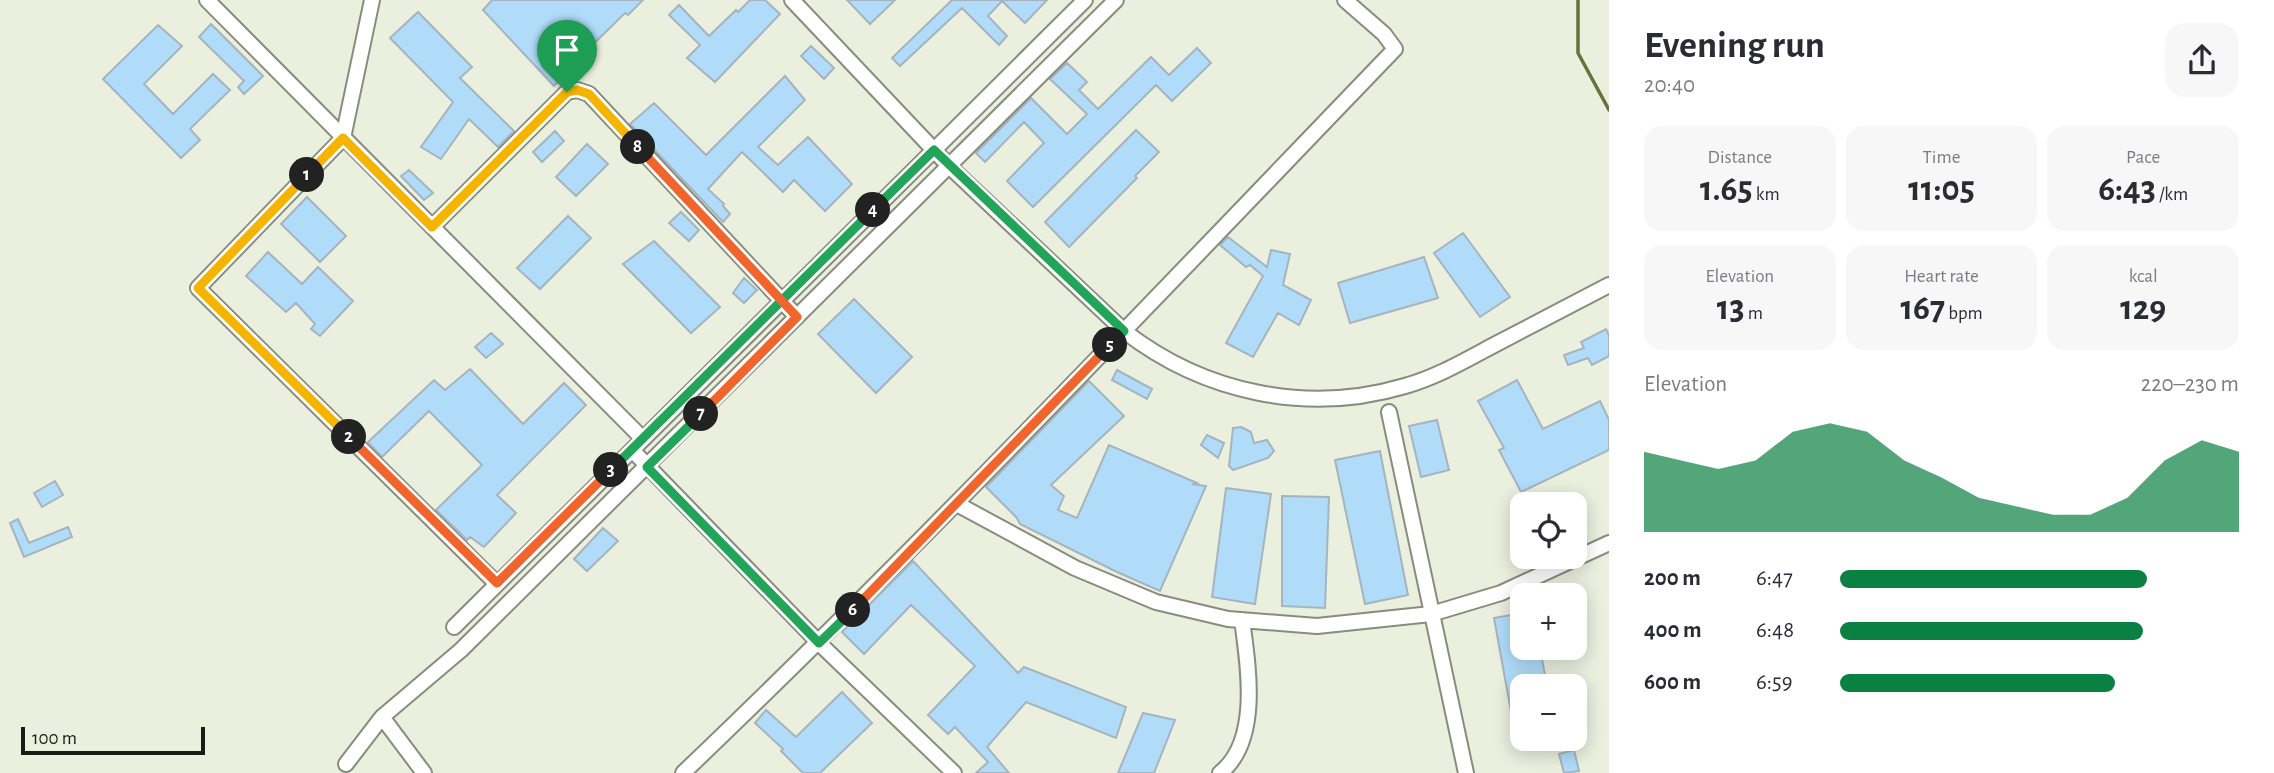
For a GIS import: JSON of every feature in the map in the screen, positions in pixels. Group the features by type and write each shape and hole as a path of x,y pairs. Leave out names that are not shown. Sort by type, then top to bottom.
{"street":[{"path":"207,0 643,439"},
{"path":"372,0 343,138 198,288 497,583"},
{"path":"792,0 949,166 1124,331 1149,350 1176,365 1230,387 1272,396 1330,399 1405,386 1443,372 1609,285"},
{"path":"454,627 1085,0"},
{"path":"346,764 382,717 461,650 1115,0"},
{"path":"683,773 819,643 957,504 1395,50 1384,34 1345,0"},
{"path":"432,227 567,92 577,90 589,94 797,317"},
{"path":"1389,412 1466,773"},
{"path":"632,450 819,643 954,773"},
{"path":"957,504 1075,568 1156,602 1228,619 1317,626 1431,614 1501,593 1609,543"},
{"path":"1220,773 1236,755 1245,728 1251,683 1242,620"},
{"path":"382,717 425,773"}],"building":[{"path":"492,0 643,0 628,15 625,13 554,86 483,10"},
{"path":"750,0 765,0 780,14 715,82 687,58 700,45 669,15 679,5 709,36"},
{"path":"847,0 895,0 870,24"},
{"path":"952,0 1047,0 1025,23 1002,1 988,16 1007,36 999,45 962,8 900,66 892,58"},
{"path":"418,12 472,67 460,78 514,131 498,147 469,119 441,159 421,147 453,102 390,38"},
{"path":"211,24 263,76 244,94 238,87 244,81 199,37"},
{"path":"158,25 182,46 144,84 173,114 213,74 230,90 190,129 200,140 181,158 103,79"},
{"path":"811,46 834,68 824,79 801,56"},
{"path":"1197,48 1211,63 1172,101 1156,85 1033,207 1007,181 1044,143 1024,122 985,162 976,153 1031,98 1067,134 1087,114 1050,79 1067,63 1087,82 1079,90 1098,109 1151,57 1169,75"},
{"path":"785,76 805,100 758,147 778,165 808,137 852,184 825,211 794,180 783,192 742,152 708,189 724,204 730,214 723,222 630,124 654,103 706,155"},
{"path":"1136,130 1159,152 1069,247 1045,222"},
{"path":"555,131 564,141 542,162 533,152"},
{"path":"587,144 608,164 576,196 556,177"},
{"path":"409,170 433,193 424,200 401,176"},
{"path":"307,197 346,236 320,262 281,224"},
{"path":"681,212 699,230 689,241 669,223"},
{"path":"568,216 591,238 540,289 517,268"},
{"path":"1463,233 1510,297 1480,317 1434,253"},
{"path":"1228,237 1267,267 1271,250 1290,254 1283,285 1311,300 1299,325 1278,313 1253,357 1226,343 1263,276 1250,265 1246,267 1220,245"},
{"path":"654,241 720,307 691,333 623,264"},
{"path":"268,252 302,284 318,267 353,301 320,336 311,329 315,324 296,303 286,312 246,276"},
{"path":"1424,257 1438,298 1350,323 1338,283"},
{"path":"744,278 757,290 744,303 733,293"},
{"path":"854,299 912,357 876,393 818,334"},
{"path":"1606,329 1609,335 1609,356 1592,365 1588,358 1568,365 1564,355 1584,348 1581,342"},
{"path":"491,333 503,344 486,358 475,347"},
{"path":"470,369 523,424 564,383 586,405 497,495 516,513 484,547 470,537 467,540 436,510 482,465 429,411 382,457 368,442 434,380 445,390"},
{"path":"1117,370 1152,389 1147,399 1112,380"},
{"path":"1517,380 1543,429 1600,401 1609,420 1609,450 1521,492 1499,450 1504,448 1478,401"},
{"path":"1089,381 1124,416 1051,485 1064,496 1058,510 1077,518 1109,445 1197,483 1192,484 1206,486 1160,591 1020,524 986,487"},
{"path":"1437,420 1449,470 1421,477 1409,426"},
{"path":"1241,427 1251,432 1254,443 1267,440 1274,451 1268,458 1233,470 1229,466 1233,428"},
{"path":"1207,435 1224,443 1218,458 1201,445"},
{"path":"1380,451 1408,595 1365,604 1335,460"},
{"path":"55,481 63,495 42,507 34,493"},
{"path":"1226,488 1271,494 1255,604 1212,597"},
{"path":"1282,496 1329,497 1325,608 1282,606"},
{"path":"18,519 29,543 68,527 72,537 24,557 10,523"},
{"path":"603,528 618,541 587,571 574,559"},
{"path":"913,561 1018,673 1024,667 1126,707 1116,738 1026,702 987,747 1009,773 976,773 988,762 955,727 948,734 928,715 975,666 911,605 864,654 842,632"},
{"path":"1510,615 1510,660 1542,660 1545,674 1510,674 1510,706 1494,618"},
{"path":"842,692 872,723 820,773 803,773 781,751 783,749 755,723 766,710 796,737"},
{"path":"1143,713 1175,720 1154,773 1118,773"},
{"path":"1574,751 1579,771 1564,773 1559,754"}],"waterway":[{"path":"1578,0 1578,53 1609,110"}],"route":[{"path":"567,92 432,227 343,138 198,288 497,583 632,450 782,301 934,150 1124,331 819,643 647,467 797,317 782,301 589,94 577,90 567,92"}]}
